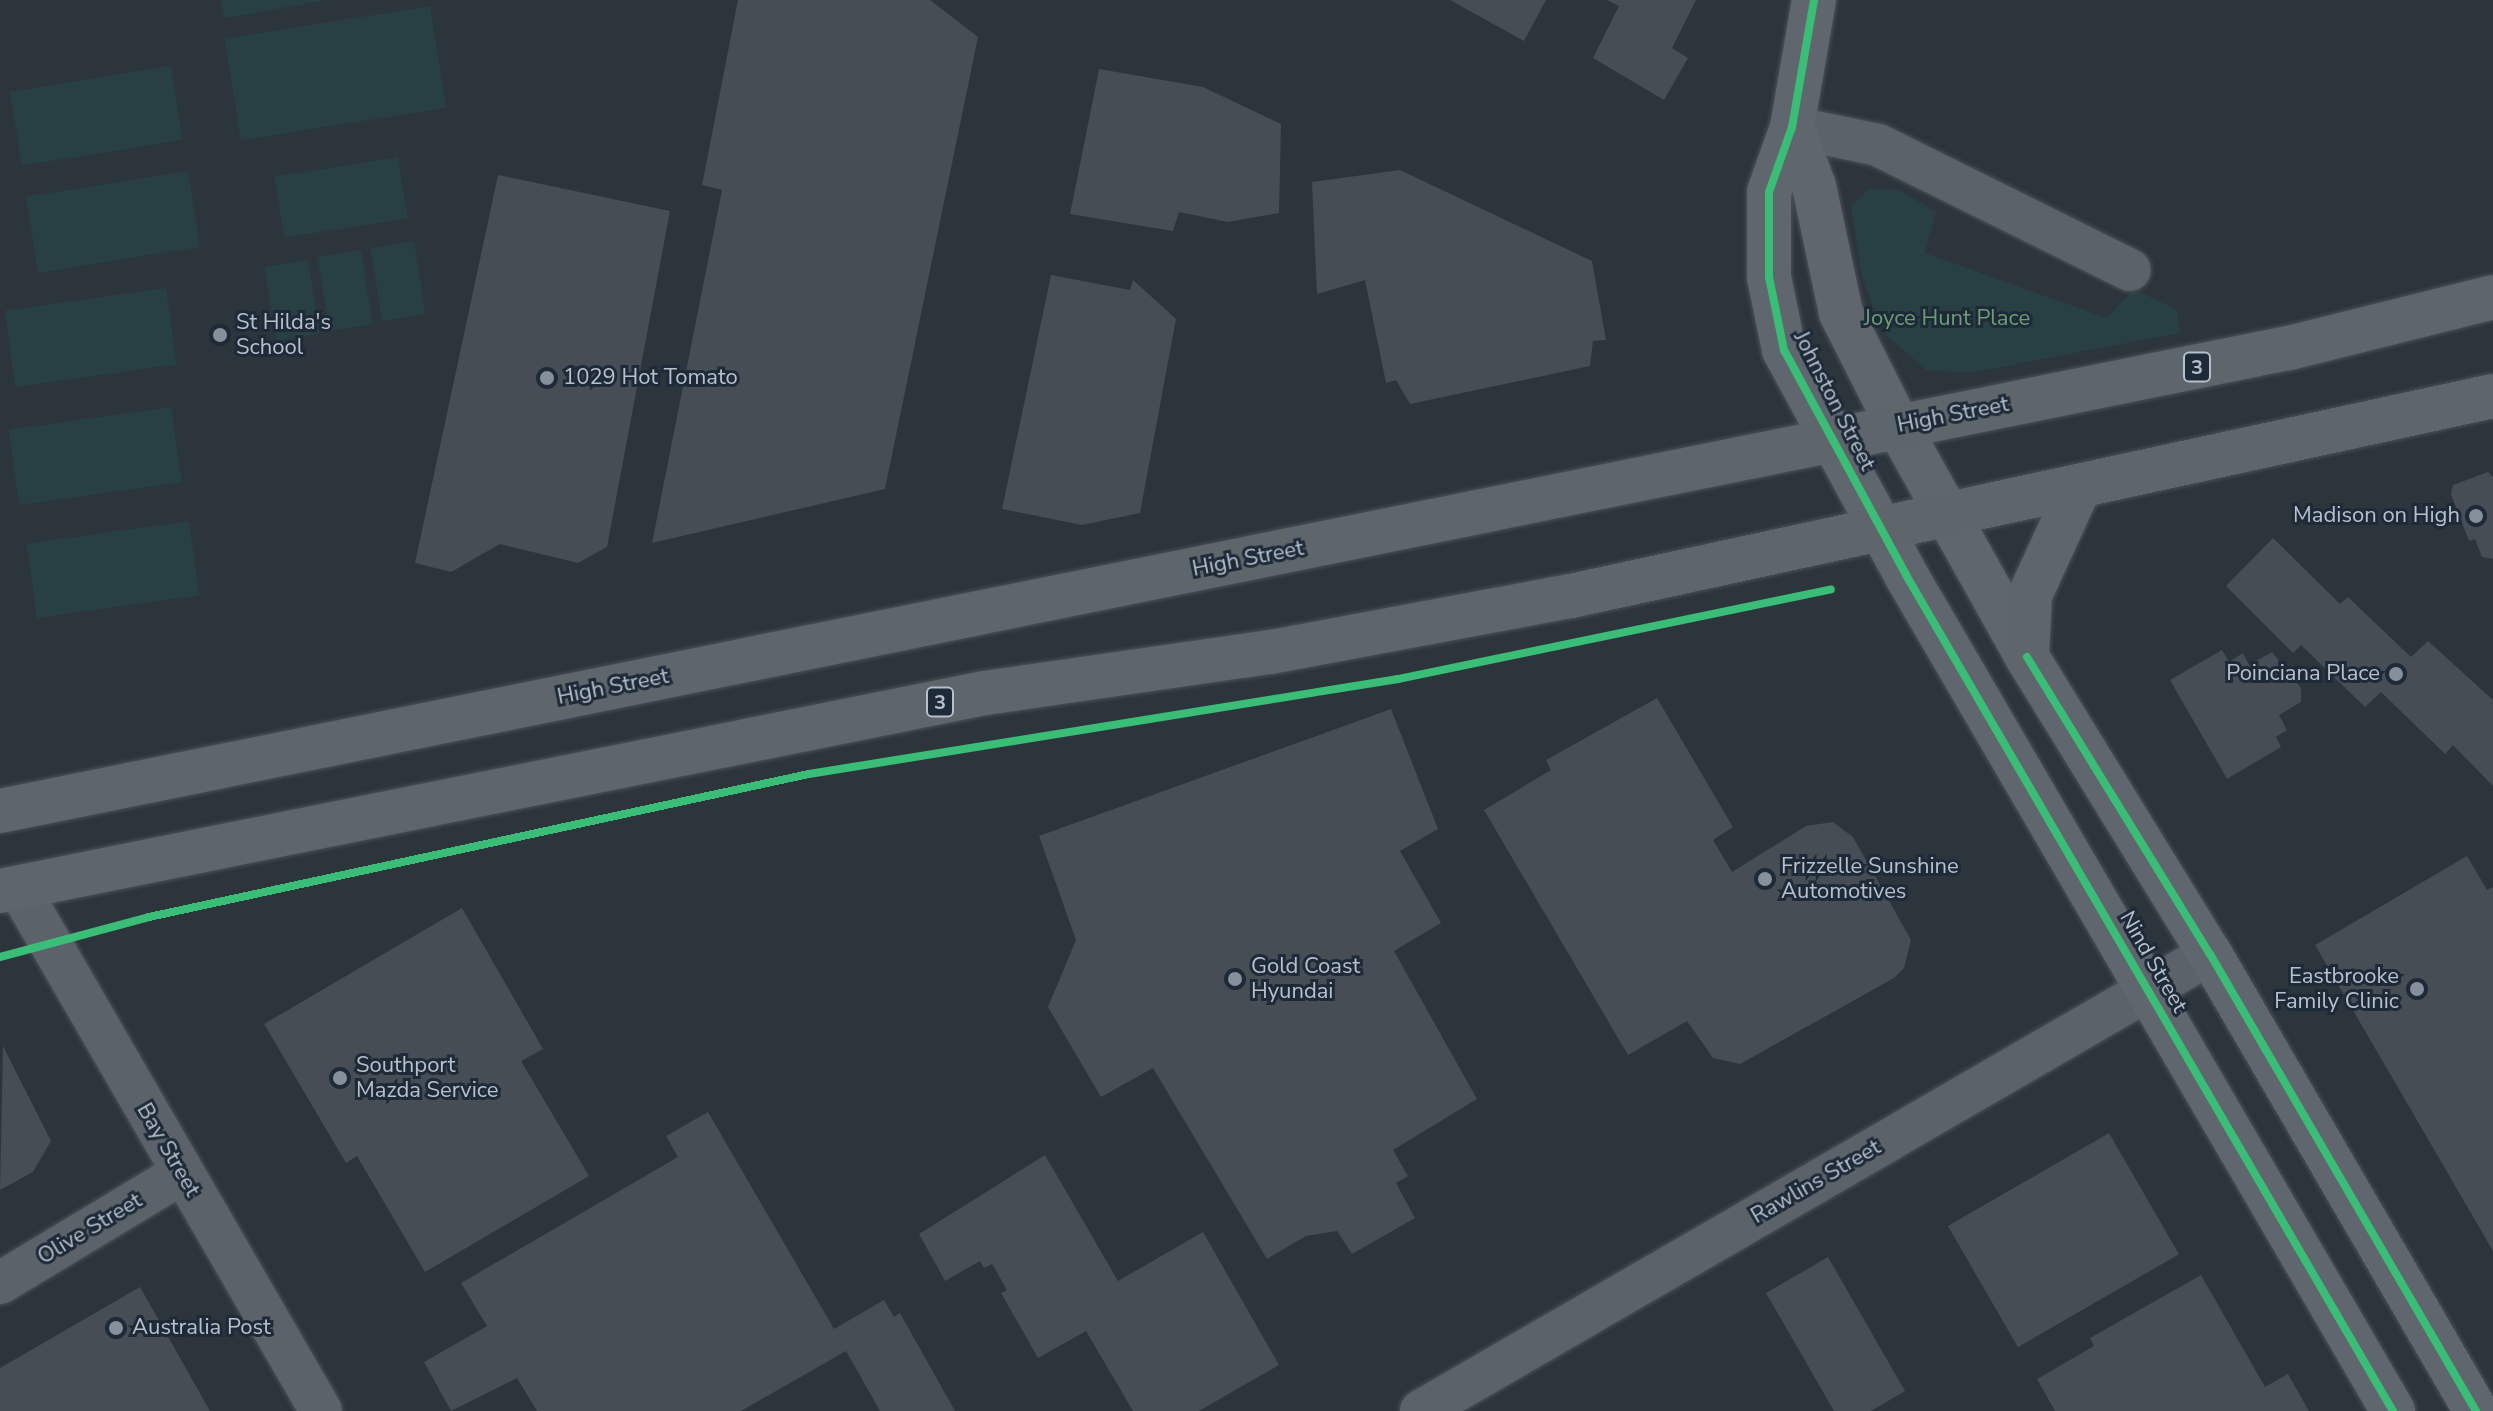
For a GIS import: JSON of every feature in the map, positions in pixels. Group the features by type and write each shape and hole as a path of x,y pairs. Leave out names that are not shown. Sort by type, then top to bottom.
{"main road":[{"name":"High Street","path":"0,811 2289,348 2493,297"},
{"name":"3","path":"9,889 985,693 1271,652 1883,531 2493,396"},
{"path":"2027,657 2030,595 2078,490"}],"street":[{"name":"Johnston Street","path":"1814,0 1792,127 1769,192 1769,277 1784,350 1883,531"},
{"name":"Johnston Street","path":"1792,127 1814,186 1841,313 1898,426"},
{"path":"1792,127 1878,145 2130,270"},
{"path":"1898,426 2027,657 2210,954 2476,1411"},
{"name":"Nind Street","path":"1883,531 2393,1411"},
{"name":"Bay Street","path":"9,889 321,1411"},
{"name":"Rawlins Street","path":"1421,1411 2210,954"},
{"name":"Olive Street","path":"0,1283 181,1174"}],"green space":[{"path":"221,0 328,0 224,18"},
{"path":"430,6 446,108 241,140 225,39"},
{"path":"171,66 183,140 22,166 10,91"},
{"path":"398,157 408,218 284,238 275,177"},
{"path":"188,171 200,247 38,273 26,197"},
{"name":"Joyce Hunt Place","path":"1869,189 1899,190 1936,212 1925,253 2107,318 2134,289 2177,310 2180,333 1969,373 1926,370 1885,334 1862,279 1851,207"},
{"path":"414,241 426,314 382,321 371,248"},
{"path":"361,250 373,324 329,331 318,257"},
{"path":"308,260 320,334 276,341 265,267"},
{"path":"166,288 177,364 15,387 5,311"},
{"path":"171,407 182,482 19,505 9,430"},
{"path":"189,521 199,595 37,618 27,544"}],"building":[{"path":"738,0 930,0 978,37 885,489 652,543 722,190 702,185"},
{"path":"1450,0 1546,0 1524,41"},
{"path":"1607,0 1696,0 1672,48 1688,58 1664,100 1593,58 1619,6"},
{"path":"1099,69 1203,87 1281,124 1279,213 1228,222 1179,212 1173,231 1070,214"},
{"path":"1400,170 1592,261 1606,340 1593,341 1590,366 1410,404 1396,380 1386,383 1365,280 1317,294 1312,182"},
{"name":"1029 Hot Tomato","path":"498,175 670,211 607,547 578,563 500,544 451,572 415,563"},
{"path":"1051,275 1130,290 1133,280 1176,319 1140,513 1082,525 1002,509"},
{"name":"Madison on High","path":"2488,472 2493,477 2493,559 2482,557 2475,539 2469,541 2451,494 2453,485"},
{"name":"Poinciana Place","path":"2273,538 2340,604 2348,597 2411,657 2428,641 2493,700 2493,786 2453,745 2445,754 2381,692 2365,707 2301,645 2293,653 2226,586"},
{"path":"2222,650 2229,662 2243,653 2249,665 2272,652 2301,688 2301,702 2279,715 2287,730 2276,737 2281,747 2227,779 2170,680"},
{"path":"1657,698 1733,827 1713,840 1732,872 1806,826 1833,822 1853,837 1911,940 1904,968 1894,978 1740,1064 1713,1058 1687,1021 1628,1055 1484,810 1551,770 1546,760"},
{"name":"Gold Coast Hyundai","path":"1391,709 1438,829 1400,851 1441,923 1394,951 1477,1099 1393,1150 1408,1176 1396,1183 1415,1218 1352,1254 1337,1231 1306,1236 1267,1259 1153,1068 1101,1097 1048,1007 1076,940 1039,836"},
{"path":"2467,856 2487,890 2493,887 2493,1251 2315,945"},
{"path":"462,908 543,1049 521,1061 589,1176 425,1272 357,1156 346,1163 264,1024"},
{"path":"3,1046 51,1141 33,1172 0,1190"},
{"path":"708,1112 834,1329 884,1300 894,1317 900,1313 955,1411 880,1411 846,1351 741,1411 537,1411 517,1378 451,1411 424,1362 487,1326 461,1283 678,1157 666,1136"},
{"path":"2109,1133 2179,1254 2018,1347 1948,1226"},
{"path":"1045,1155 1118,1281 1203,1232 1279,1365 1199,1411 1133,1411 1086,1331 1038,1358 1001,1293 1007,1290 992,1264 984,1268 980,1261 945,1281 919,1234"},
{"path":"1828,1257 1905,1391 1871,1411 1834,1411 1766,1293"},
{"path":"2201,1275 2265,1387 2288,1374 2309,1411 2055,1411 2037,1379 2094,1346 2090,1338"},
{"name":"Australia Post","path":"140,1287 210,1411 0,1411 0,1368"}],"cycle path":[{"path":"1814,0 1792,127 1769,192 1769,277 1784,350 1906,575 2393,1411"},
{"path":"0,957 149,917 809,774 1398,679 1831,589"},
{"path":"2027,657 2210,954 2476,1411"}],"place":[{"name":"St Hilda's School","path":"220,335"},
{"name":"1029 Hot Tomato","path":"547,378"},
{"name":"Madison on High","path":"2476,516"},
{"name":"Poinciana Place","path":"2396,674"},
{"name":"Frizzelle Sunshine Automotives","path":"1765,879"},
{"name":"Gold Coast Hyundai","path":"1235,979"},
{"name":"Eastbrooke Family Clinic","path":"2417,989"},
{"name":"Southport Mazda Service","path":"340,1078"},
{"name":"Australia Post","path":"116,1328"}]}
